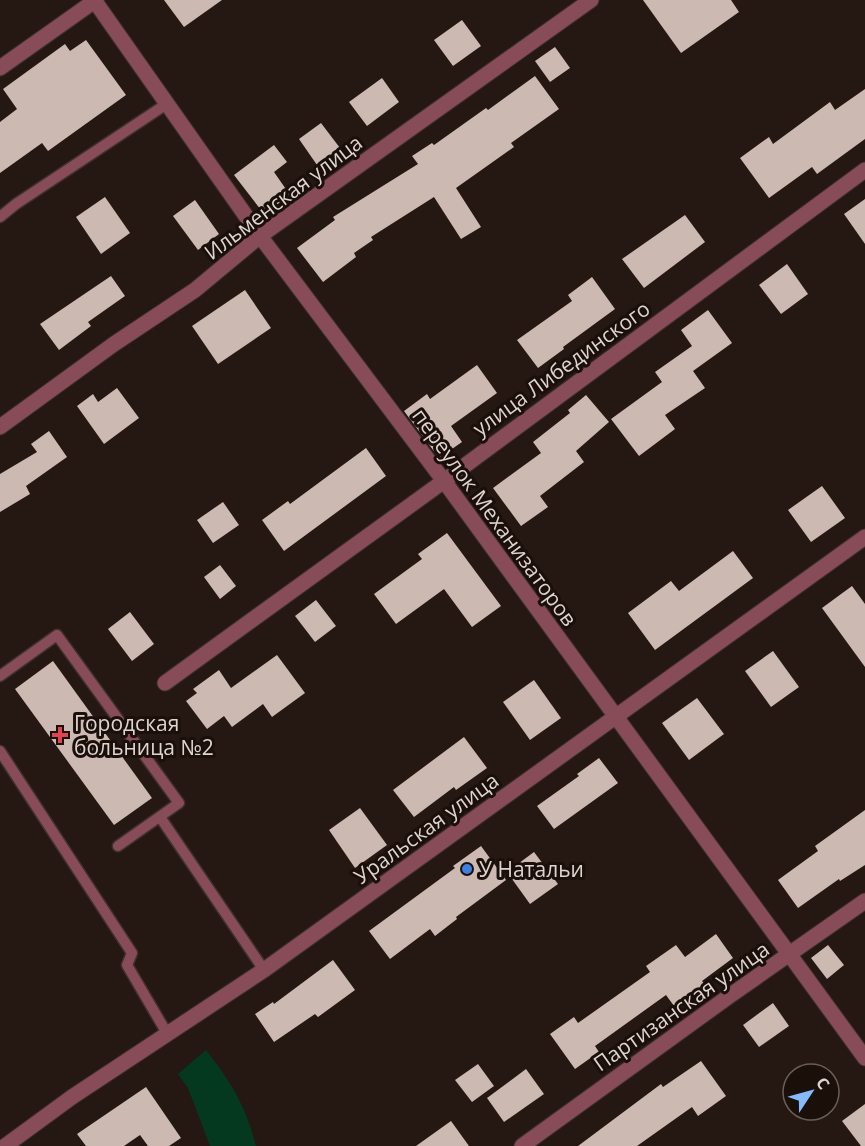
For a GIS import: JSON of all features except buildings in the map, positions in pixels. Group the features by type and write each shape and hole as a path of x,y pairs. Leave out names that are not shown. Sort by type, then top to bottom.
{"street":[{"name":"переулок Механизаторов","path":"95,0 260,236 444,481 865,1058"},
{"path":"0,68 95,0"},
{"name":"Ильменская улица","path":"0,427 114,344 195,290 260,236 591,0"},
{"name":"улица Либединского","path":"165,684 865,170"},
{"name":"Уральская улица","path":"5,1146 72,1097 264,970 865,537"},
{"name":"Партизанская улица","path":"522,1146 865,901"}],"lane":[{"path":"0,217 168,103"},
{"path":"0,676 57,635 179,803 118,846"},
{"path":"0,751 132,953 127,965 168,1035"},
{"path":"160,817 264,970"}],"green space":[{"path":"206,1050 237,1095 256,1146 210,1146 188,1088 178,1074"}],"place":[{"name":"Городская больница №2","path":"60,735"},
{"name":"У Натальи","path":"467,869"}]}
